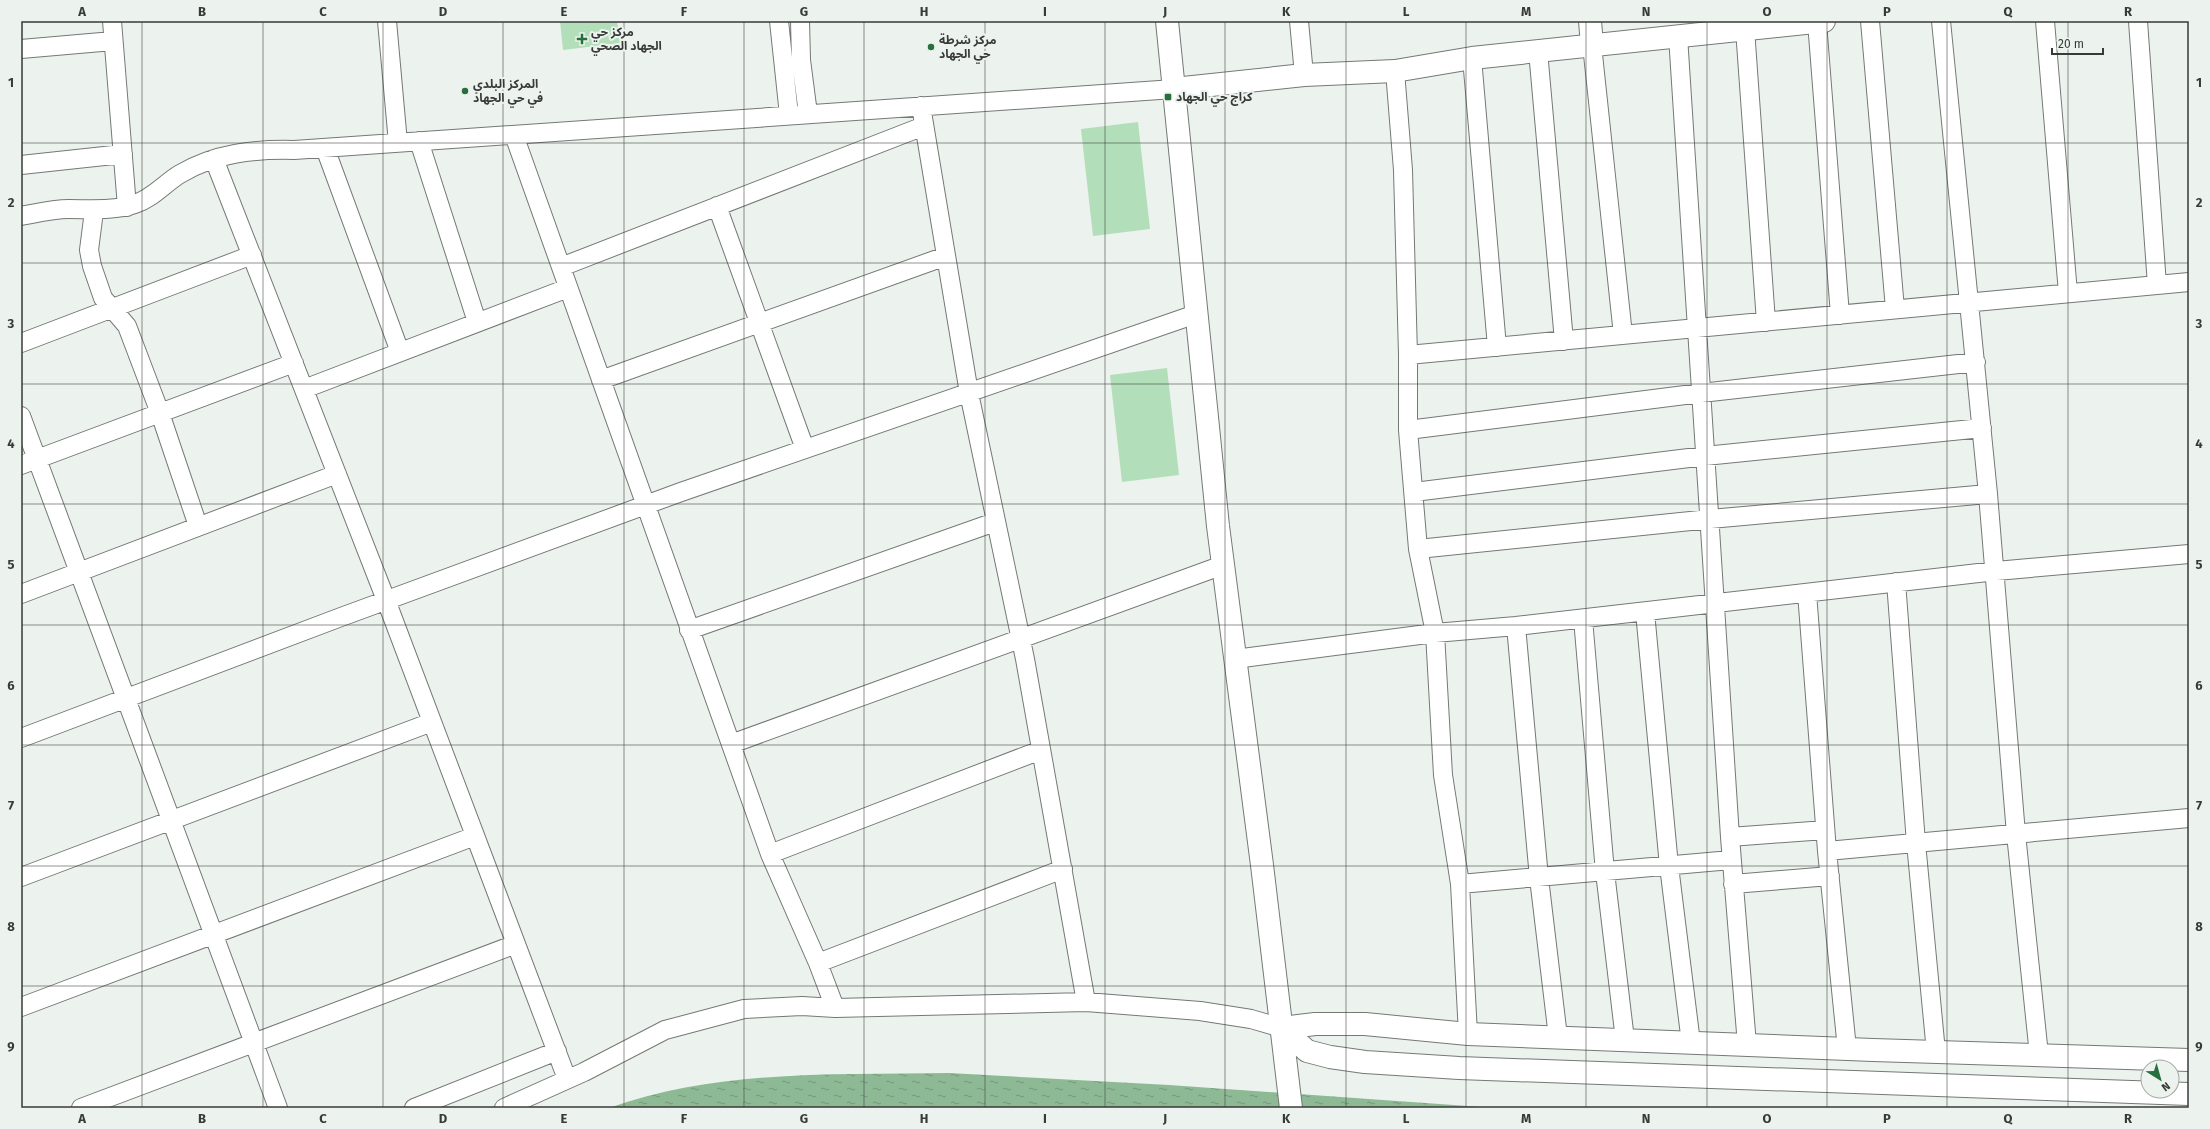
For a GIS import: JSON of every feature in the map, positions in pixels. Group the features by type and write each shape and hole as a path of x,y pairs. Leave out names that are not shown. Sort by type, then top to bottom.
{"street":[{"path":"112,21 127,206"},
{"path":"387,21 398,143"},
{"path":"779,21 789,115"},
{"path":"800,21 802,60 808,114"},
{"path":"1167,21 1223,565 1291,1108"},
{"path":"1299,21 1304,75"},
{"path":"1590,21 1623,335"},
{"path":"21,216 45,211 69,209 94,211 127,206 149,198 190,168 233,154 266,149 325,148 1174,89 1304,75 1395,72 1472,58 1820,21 1840,315"},
{"path":"1870,21 1895,309"},
{"path":"1941,21 1996,571 2016,834 2039,1055"},
{"path":"2045,21 2068,293"},
{"path":"2138,21 2157,285"},
{"path":"1745,29 1766,322"},
{"path":"1678,36 1731,860 1747,1045"},
{"path":"21,49 113,41"},
{"path":"1538,51 1564,340"},
{"path":"1472,58 1497,347"},
{"path":"1395,72 1403,170 1408,355 1408,430 1418,549 1435,633 1443,775 1460,884 1468,1034"},
{"path":"921,106 969,393 1020,638 1086,1002"},
{"path":"561,267 924,126"},
{"path":"514,134 600,380 770,854 818,963 835,1008"},
{"path":"419,141 477,322"},
{"path":"325,148 400,352"},
{"path":"21,164 122,154"},
{"path":"214,159 386,600 568,1079"},
{"path":"717,206 805,449"},
{"path":"94,211 89,250 103,298 126,326 160,414 198,526"},
{"path":"21,343 252,255"},
{"path":"600,380 760,324 946,256"},
{"path":"1408,355 2189,282"},
{"path":"304,389 568,288"},
{"path":"21,738 386,600 645,505 1196,314"},
{"path":"1408,430 1701,393 1976,362"},
{"path":"29,462 294,363"},
{"path":"21,416 29,462 79,572 278,1108"},
{"path":"1414,492 1705,456 1982,428"},
{"path":"21,594 337,474"},
{"path":"1418,549 1710,519 1988,494"},
{"path":"690,630 995,522"},
{"path":"1235,659 1435,633 1583,619 1896,582 1996,571 2189,554"},
{"path":"730,744 1223,565"},
{"path":"1896,582 1916,843 1936,1052"},
{"path":"1807,593 1827,851 1847,1049"},
{"path":"1645,612 1669,866 1691,1043"},
{"path":"1583,619 1606,872 1625,1040"},
{"path":"1516,626 1539,878 1558,1037"},
{"path":"21,877 432,722"},
{"path":"770,854 1041,750"},
{"path":"1827,851 2189,818"},
{"path":"1730,837 1826,830"},
{"path":"21,1007 214,936 475,836"},
{"path":"1460,884 1731,860"},
{"path":"818,963 1062,869"},
{"path":"1733,884 1830,876"},
{"path":"81,1108 516,944"},
{"path":"504,1108 568,1079 666,1030 744,1009 802,1006 835,1008 1086,1002 1200,1011 1251,1019 1282,1028 1315,1024 1365,1024 1468,1034 1847,1049 2189,1060"},
{"path":"1282,1028 1307,1051 1330,1057 1373,1062 1467,1069 2189,1094"},
{"path":"414,1108 557,1051"}],"shaded area":[{"path":"560,21 617,21 620,43 563,50"},
{"path":"1138,122 1150,229 1093,236 1081,129"},
{"path":"1167,368 1179,475 1122,482 1110,375"}],"water":[{"path":"949,1073 1169,1085 1496,1108 609,1108 650,1095 692,1086 734,1080 820,1075"}],"place":[{"name":"مركز حي الجهاد الصحي","path":"582,39"},
{"name":"مركز شرطة حي الجهاد","path":"931,47"},
{"name":"المركز البلدي في حي الجهاد","path":"465,91"},
{"name":"كراج حي الجهاد","path":"1168,97"}]}
